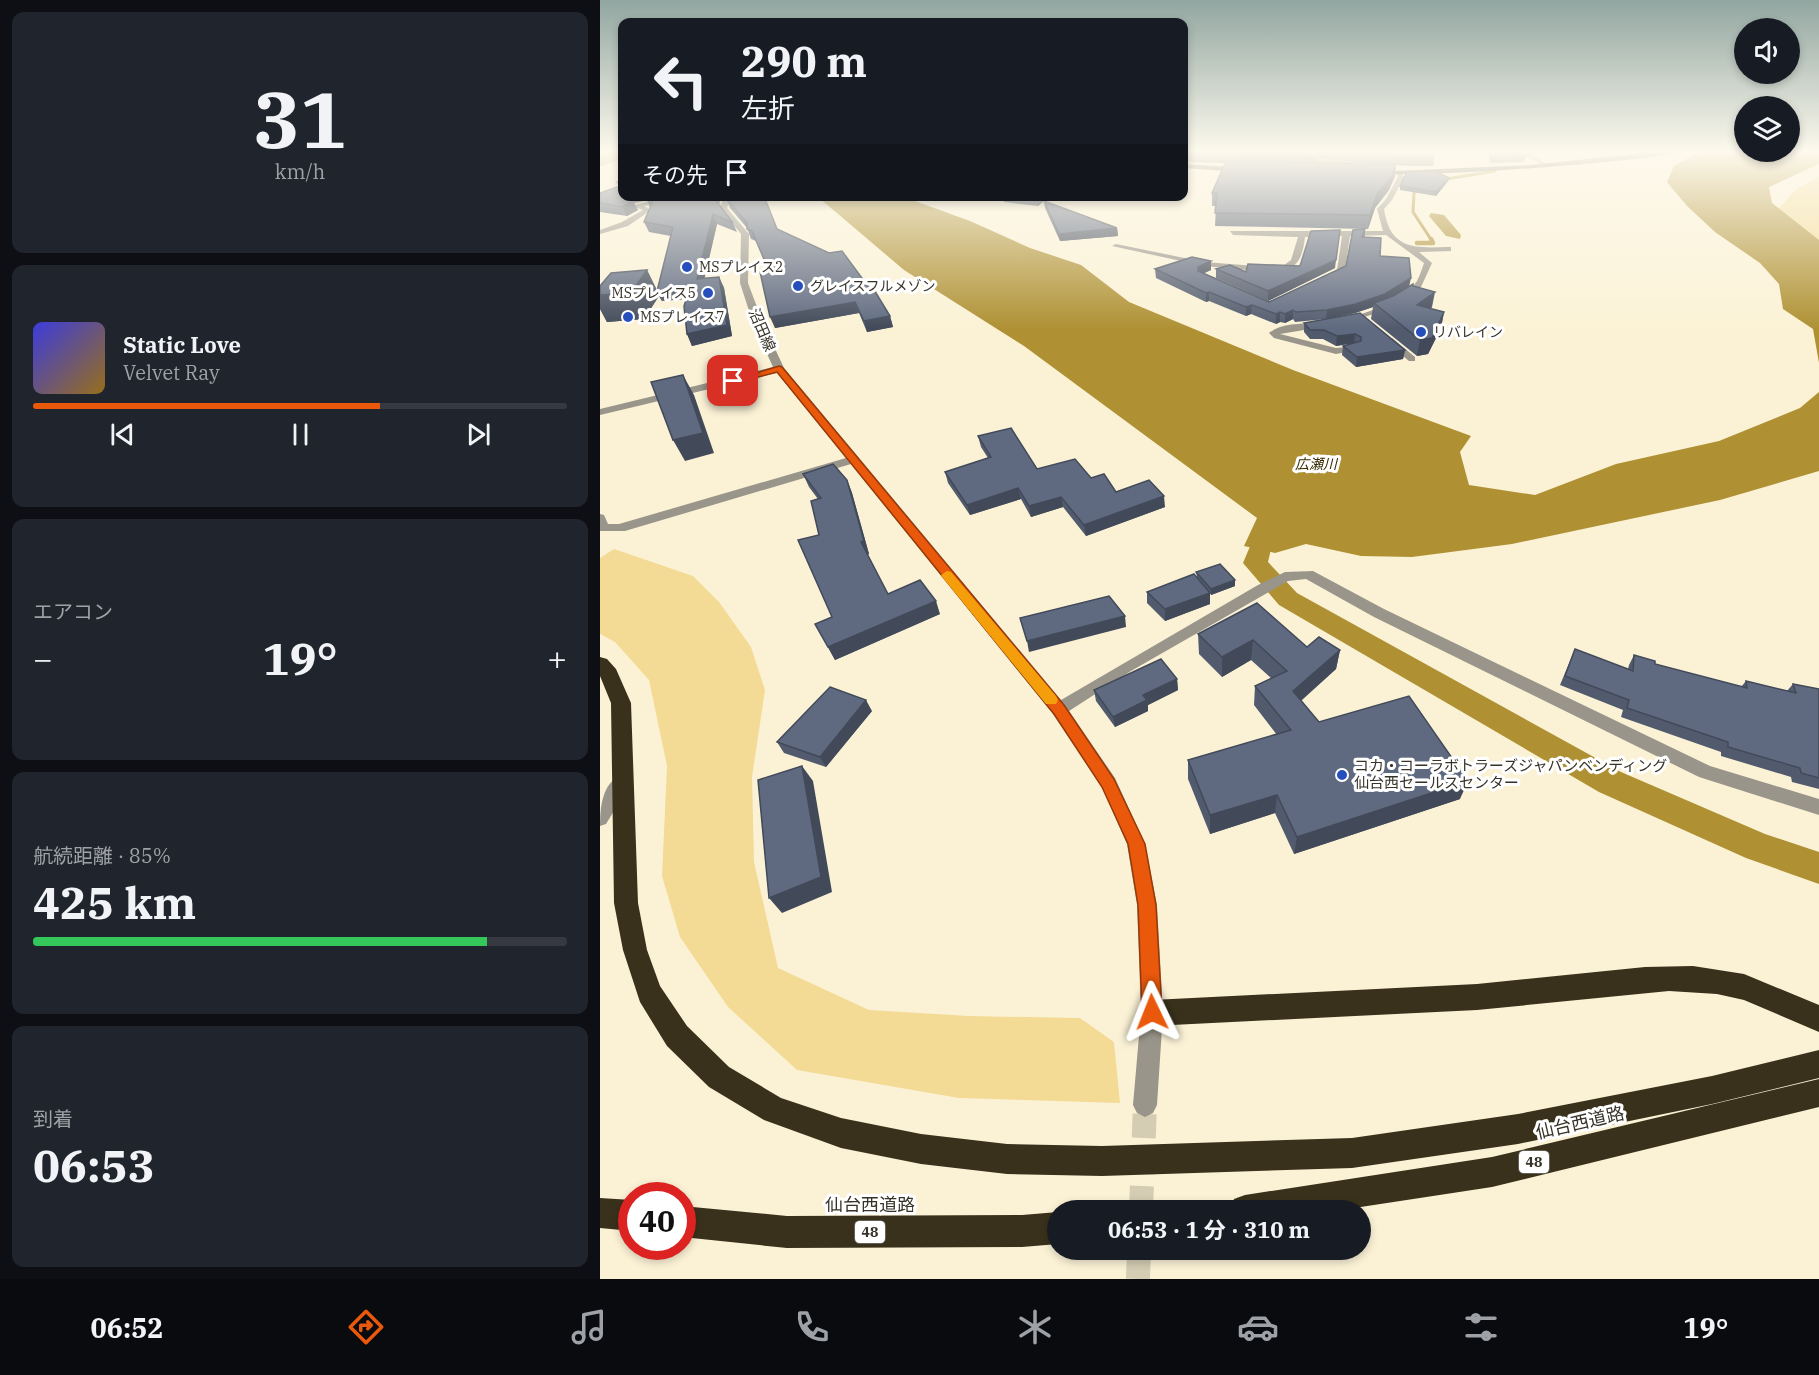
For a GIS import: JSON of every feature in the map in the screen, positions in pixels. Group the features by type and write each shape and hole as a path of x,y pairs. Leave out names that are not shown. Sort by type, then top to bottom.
{"highway":[{"path":"600,664 609,674 621,702 626,903 635,950 649,993 677,1036 719,1077 774,1110 841,1133 921,1149 1007,1159 1102,1161 1352,1153 1518,1129 1712,1090 1819,1064"},
{"path":"1152,1012 1431,1001 1552,992 1671,977 1719,981 1763,993 1819,1018"},
{"name":"仙台西道路","path":"1310,1200 1491,1172 1695,1125 1819,1093"},
{"path":"600,1213 618,1215"},
{"name":"仙台西道路","path":"696,1222 787,1232 1047,1229"}],"street":[{"path":"600,232 625,224 647,210"},
{"name":"沼田線","path":"724,210 745,234 744,284 779,369 1059,710 1109,783 1136,844 1147,905 1152,1012 1145,1106"},
{"path":"1380,210 1386,233"},
{"path":"1233,233 1302,235 1386,233 1425,259 1428,263 1420,284 1386,308 1322,325 1284,327 1275,333 1277,336 1336,351 1354,348"},
{"path":"1116,246 1151,255 1281,272 1291,268 1297,262 1302,235"},
{"path":"1320,281 1341,271 1346,235"},
{"path":"1412,250 1448,249"},
{"path":"1212,275 1230,267"},
{"path":"1361,316 1370,324"},
{"path":"1378,331 1412,358"},
{"path":"600,412 779,369"},
{"path":"600,518 602,528 620,528 853,460"},
{"path":"1059,710 1126,667 1263,588 1286,576 1308,574 1379,613 1705,772 1819,807"},
{"path":"600,818 622,783"}],"shaded area":[{"path":"1778,210 1819,210 1819,267 1773,215"},
{"path":"614,549 693,576 719,602 751,647 765,690 752,777 754,862 778,968 869,1010 969,1016 1080,1018 1114,1042 1120,1103 959,1098 797,1070 728,1007 680,937 662,876 667,766 649,680 615,642 600,634 600,558"}],"water":[{"name":"広瀬川","path":"833,210 939,210 1030,248 1081,265 1129,302 1293,370 1471,436 1460,452 1469,485 1535,495 1616,464 1719,441 1800,408 1819,392 1819,471 1720,500 1512,544 1412,557 1361,556 1306,544 1275,553 1244,546 1257,518 1024,346 904,270"},
{"path":"1691,210 1780,210 1819,240 1819,363 1813,329 1783,309 1779,284 1760,263 1715,232"},
{"path":"1431,213 1444,215 1461,235 1460,239 1446,236 1429,216"}],"building":[{"path":"649,210 723,210 733,223 713,214 697,279 719,277 727,325 687,334 684,306 690,287 657,291 673,227 644,222"},
{"path":"736,210 769,210 777,229 829,253 842,251 870,289 873,288 890,316 864,321 855,302 770,317 760,272 769,271 752,231 747,229 747,223"},
{"path":"1048,210 1067,210 1117,228 1059,234"},
{"path":"1215,210 1372,210 1370,215 1215,213"},
{"path":"1365,229 1362,237 1381,238 1380,256 1409,258 1411,278 1385,294 1356,304 1327,310 1296,312 1293,310 1285,314 1280,312 1276,314 1252,305 1246,307 1209,292 1206,293 1155,269 1192,257 1211,261 1198,267 1198,271 1269,302 1346,266 1353,230"},
{"path":"1340,230 1336,260 1268,291 1216,269 1230,265 1246,272 1248,264 1300,266 1311,231"},
{"path":"647,270 631,293 600,295 600,286 611,273"},
{"path":"1413,284 1413,286 1435,292 1417,305 1444,312 1432,338 1420,340 1374,303 1393,296"},
{"path":"1360,313 1405,350 1357,357 1343,346 1361,341 1361,337 1355,334 1337,336 1324,330 1310,330 1304,323"},
{"path":"683,375 703,433 673,440 651,382"},
{"path":"1011,428 1037,469 1075,459 1091,478 1104,474 1116,492 1149,480 1164,496 1084,525 1061,497 1029,506 1018,488 967,505 945,472 991,457 978,436"},
{"path":"833,464 847,480 864,541 861,542 888,594 920,580 936,601 828,647 815,624 832,617 798,540 819,535 811,501 821,498 803,474"},
{"path":"1220,564 1235,580 1211,589 1196,572"},
{"path":"1194,574 1210,593 1165,609 1147,592"},
{"path":"1109,596 1125,616 1027,641 1020,618"},
{"path":"1257,603 1307,647 1319,637 1340,650 1293,691 1319,722 1409,696 1468,781 1297,837 1277,795 1210,815 1188,760 1291,730 1255,686 1287,671 1253,640 1222,657 1198,634"},
{"path":"1575,649 1633,671 1634,655 1655,661 1655,664 1747,688 1746,681 1796,693 1793,684 1819,689 1819,778 1801,773 1800,768 1728,747 1728,742 1627,708 1629,700 1565,676"},
{"path":"1161,659 1177,679 1143,695 1147,700 1113,717 1094,690"},
{"path":"830,687 866,700 820,757 777,742"},
{"path":"802,766 821,877 769,898 758,780"}],"waterway":[{"path":"1413,210 1432,241"},
{"path":"1417,243 1433,243 1432,241"},
{"path":"1259,549 1255,563 1288,599 1610,782 1758,847 1819,868"}],"tunnel":[{"path":"1141,1200 1145,1105"},
{"path":"1138,1279 1139,1260"}],"slow traffic":[{"path":"947,575 1051,700"}],"place":[{"name":"MSプレイス2","path":"687,267"},
{"name":"グレイスフルメゾン","path":"798,286"},
{"name":"MSプレイス5","path":"708,293"},
{"name":"MSプレイス7","path":"628,317"},
{"name":"リバレイン","path":"1421,332"},
{"name":"コカ・コーラボトラーズジャパンベンディング 仙台西セールスセンター","path":"1342,775"}],"route":[{"path":"733,381 779,369 1059,710 1109,783 1136,844 1147,905 1152,1012"}]}
